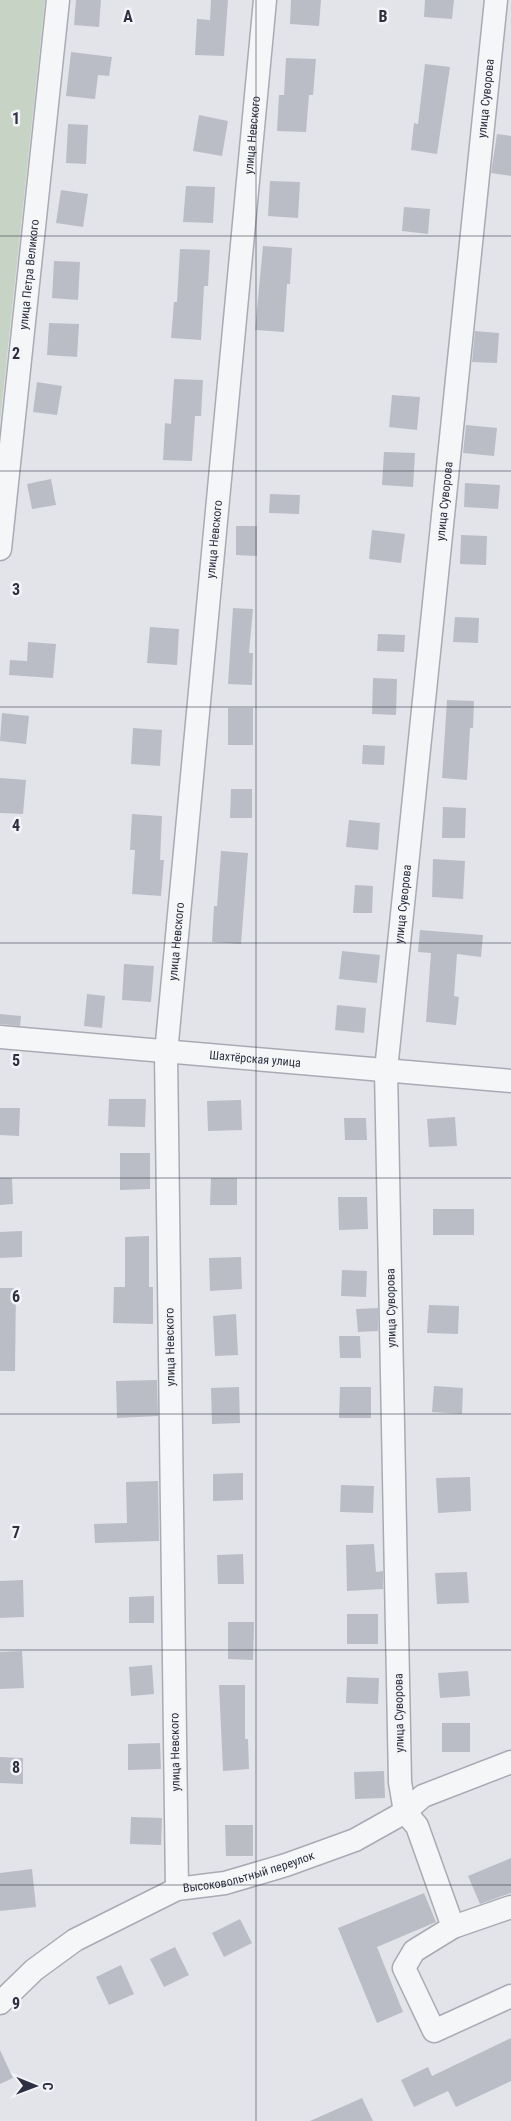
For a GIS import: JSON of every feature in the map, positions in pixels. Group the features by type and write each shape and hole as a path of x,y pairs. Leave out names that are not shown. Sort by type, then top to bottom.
{"street":[{"name":"улица Петра Великого","path":"0,548 58,0"},
{"name":"улица Невского","path":"177,1889 166,1053 265,0"},
{"name":"улица Суворова","path":"405,1812 400,1772 386,1070 496,0"},
{"name":"Шахтёрская улица","path":"0,1038 511,1081"},
{"name":"Высоковольтный переулок","path":"0,2003 34,1970 75,1940 177,1889 225,1883 286,1865 355,1840 405,1812 422,1796 511,1762"},
{"path":"405,1812 417,1826 454,1927"},
{"path":"511,1907 454,1927 414,1951 404,1968 434,2032 511,1996"}],"green space":[{"path":"0,0 45,0 0,422"}],"building":[{"path":"76,0 101,0 99,27 74,25"},
{"path":"211,0 228,0 224,56 195,55 197,19 210,20"},
{"path":"291,0 321,0 319,26 290,24"},
{"path":"425,0 454,0 452,19 424,17"},
{"path":"71,52 112,57 109,76 98,75 95,99 66,96"},
{"path":"286,58 316,59 313,95 309,95 306,132 277,131 279,95 284,95"},
{"path":"425,64 450,67 437,154 411,150 414,123 418,124"},
{"path":"199,115 228,121 222,156 193,151"},
{"path":"68,124 88,125 86,164 66,163"},
{"path":"497,134 511,136 511,176 491,173"},
{"path":"270,181 300,182 298,218 268,216"},
{"path":"186,186 215,187 213,223 183,222"},
{"path":"61,190 88,194 83,227 56,223"},
{"path":"404,207 430,209 428,234 402,231"},
{"path":"263,246 292,248 290,284 287,284 284,332 255,330"},
{"path":"180,249 210,250 208,286 204,286 201,340 171,338 174,302 177,302"},
{"path":"54,261 80,262 78,300 52,298"},
{"path":"49,323 79,324 77,357 47,355"},
{"path":"475,331 499,333 497,363 472,362"},
{"path":"174,379 203,380 201,416 195,416 192,461 163,460 165,423 171,424"},
{"path":"37,382 62,386 57,415 33,412"},
{"path":"392,395 420,397 417,430 389,427"},
{"path":"466,425 497,428 494,456 463,453"},
{"path":"384,452 415,453 413,487 382,485"},
{"path":"51,479 56,505 32,509 27,484"},
{"path":"465,483 500,485 498,509 464,507"},
{"path":"270,494 300,495 299,514 269,513"},
{"path":"236,526 257,526 257,556 236,555"},
{"path":"372,530 405,534 401,563 369,559"},
{"path":"461,535 487,536 486,565 460,564"},
{"path":"233,608 253,609 249,653 253,653 252,685 228,684"},
{"path":"455,617 479,618 478,643 453,642"},
{"path":"150,627 179,629 177,665 147,663"},
{"path":"378,634 405,635 404,652 377,651"},
{"path":"28,642 56,644 53,678 9,675 10,660 27,661"},
{"path":"373,678 397,679 396,715 372,714"},
{"path":"447,700 474,701 473,728 470,728 467,780 442,778"},
{"path":"228,708 253,708 253,745 228,745"},
{"path":"2,713 29,716 26,744 0,741"},
{"path":"133,728 162,730 160,766 131,764"},
{"path":"363,745 385,746 384,765 362,764"},
{"path":"0,778 26,780 23,814 0,813"},
{"path":"231,789 252,789 252,818 230,818"},
{"path":"443,807 466,808 465,838 442,838"},
{"path":"132,814 162,816 160,860 164,860 161,896 132,894 135,850 130,850"},
{"path":"349,820 380,823 378,850 346,847"},
{"path":"221,851 248,853 241,944 212,942 214,906 217,906"},
{"path":"433,859 465,861 463,899 432,897"},
{"path":"355,885 373,886 372,913 353,913"},
{"path":"420,930 483,935 481,957 457,954 454,996 459,997 456,1025 426,1022 431,953 418,952"},
{"path":"342,951 380,955 377,983 339,979"},
{"path":"124,964 154,966 151,1002 122,1000"},
{"path":"87,994 105,996 102,1028 84,1026"},
{"path":"337,1005 366,1008 364,1033 335,1030"},
{"path":"0,1014 21,1016 20,1026 0,1024"},
{"path":"109,1099 146,1099 145,1127 108,1126"},
{"path":"241,1100 242,1130 208,1131 207,1101"},
{"path":"0,1108 20,1108 19,1136 0,1135"},
{"path":"455,1117 457,1146 429,1147 427,1119"},
{"path":"344,1118 366,1118 367,1140 345,1140"},
{"path":"120,1153 150,1153 150,1189 120,1190"},
{"path":"0,1178 12,1178 13,1204 0,1205"},
{"path":"211,1178 237,1178 237,1205 210,1205"},
{"path":"338,1197 367,1197 368,1229 339,1230"},
{"path":"433,1209 474,1209 474,1235 433,1235"},
{"path":"22,1231 22,1257 0,1258 0,1232"},
{"path":"149,1236 149,1287 153,1287 153,1324 113,1323 114,1287 125,1287 125,1237"},
{"path":"241,1257 242,1289 210,1291 209,1258"},
{"path":"342,1270 367,1271 366,1297 341,1296"},
{"path":"0,1288 16,1288 15,1371 0,1371"},
{"path":"429,1305 459,1306 458,1334 427,1333"},
{"path":"378,1308 378,1331 358,1332 356,1309"},
{"path":"236,1314 238,1355 215,1356 213,1316"},
{"path":"339,1336 360,1336 361,1358 340,1358"},
{"path":"157,1380 158,1416 117,1418 116,1381"},
{"path":"434,1386 463,1388 462,1414 432,1412"},
{"path":"239,1387 240,1423 212,1424 211,1388"},
{"path":"340,1387 371,1387 371,1418 339,1418"},
{"path":"243,1473 243,1500 213,1501 213,1474"},
{"path":"470,1477 471,1511 438,1513 436,1478"},
{"path":"158,1481 159,1541 95,1543 94,1524 127,1523 126,1482"},
{"path":"341,1485 374,1486 373,1513 340,1512"},
{"path":"374,1544 376,1572 383,1571 383,1589 347,1591 346,1545"},
{"path":"243,1554 244,1584 218,1584 217,1555"},
{"path":"467,1572 469,1603 437,1604 435,1573"},
{"path":"23,1580 24,1617 0,1618 0,1581"},
{"path":"154,1596 154,1623 129,1623 129,1597"},
{"path":"347,1614 378,1614 378,1644 347,1644"},
{"path":"228,1622 254,1622 253,1660 228,1659"},
{"path":"22,1651 24,1688 0,1689 0,1652"},
{"path":"152,1665 154,1694 131,1696 129,1667"},
{"path":"468,1671 470,1696 440,1698 438,1673"},
{"path":"347,1677 379,1678 378,1704 346,1703"},
{"path":"219,1685 245,1685 245,1739 248,1739 249,1769 223,1771"},
{"path":"442,1723 470,1723 470,1752 442,1752"},
{"path":"160,1743 161,1769 128,1770 128,1744"},
{"path":"0,1757 23,1758 23,1784 0,1783"},
{"path":"384,1771 385,1798 355,1799 354,1772"},
{"path":"131,1817 162,1818 161,1845 130,1844"},
{"path":"225,1825 253,1825 253,1856 226,1856"},
{"path":"511,1858 511,1893 480,1904 468,1876"},
{"path":"32,1869 36,1907 0,1911 0,1873"},
{"path":"424,1893 436,1922 377,1947 403,2012 377,2023 338,1928"},
{"path":"240,1919 252,1943 224,1957 212,1933"},
{"path":"175,1947 189,1975 164,1987 150,1959"},
{"path":"121,1965 134,1994 109,2005 96,1977"},
{"path":"511,2038 511,2081 456,2107 448,2091 414,2107 401,2080 428,2067 432,2076"},
{"path":"0,2050 13,2078 0,2084"},
{"path":"362,2098 373,2121 310,2121"}]}
